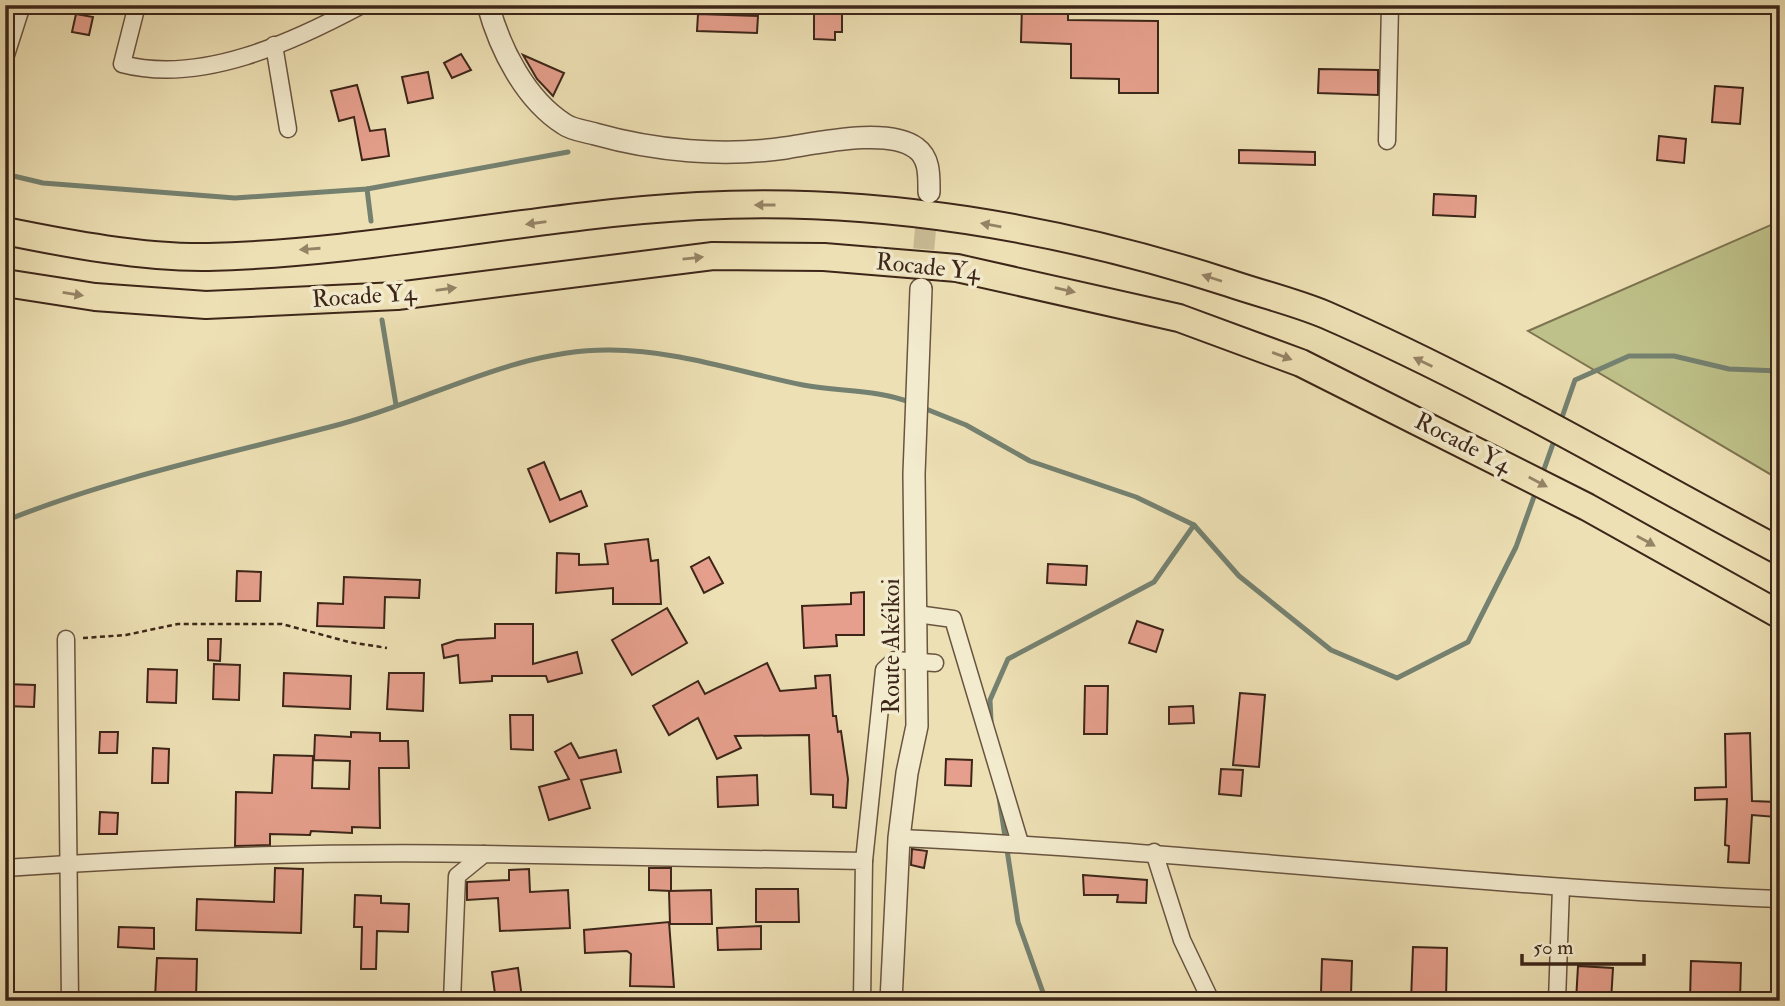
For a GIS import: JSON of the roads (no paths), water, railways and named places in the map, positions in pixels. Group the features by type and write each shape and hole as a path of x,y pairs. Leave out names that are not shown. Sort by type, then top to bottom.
{"highway":[{"name":"Rocade Y4","path":"5,231 101,248 204,257 391,244 604,214 701,205 824,205 939,218 1070,240 1208,276 1323,314 1484,392 1780,551"},
{"name":"Rocade Y4","path":"5,283 95,297 206,305 397,296 713,256 824,257 957,268 1179,318 1301,363 1456,439 1780,615"}],"street":[{"path":"5,58 22,5"},
{"path":"137,5 122,64 145,70 206,65 274,45 362,5"},
{"path":"488,5 496,32 521,79 544,107 566,126 627,143 700,151 767,150 884,137 915,147 924,158 929,172 929,192"},
{"path":"1387,141 1390,5"},
{"path":"274,45 288,129"},
{"name":"Route Akéikoi","path":"891,1001 899,838 926,661 918,614 914,474 921,289"},
{"path":"918,614 953,618 1020,843"},
{"path":"66,639 70,1001"},
{"path":"862,1001 864,860 884,670 895,660 926,661"},
{"path":"899,838 1154,852 1562,887 1780,899"},
{"path":"5,868 362,852 864,860"},
{"path":"1154,852 1182,940 1211,1001"},
{"path":"452,1001 457,876 484,854"},
{"path":"1557,1001 1562,887"}],"waterway":[{"path":"5,174 43,183 235,198 367,189 568,152"},
{"path":"367,189 371,221"},
{"path":"382,320 396,405"},
{"path":"5,521 87,491 341,424 507,367 575,352 610,350 659,354 803,385 872,393 912,403"},
{"path":"1560,423 1575,380 1629,356 1674,356 1729,369 1780,371"},
{"path":"921,407 966,425 1030,461 1136,497 1194,525 1239,576 1331,650 1397,678 1468,642 1516,547 1536,491"},
{"path":"1542,475 1555,438"},
{"path":"991,721 990,700 1008,659 1154,582 1194,525"},
{"path":"999,797 1018,922 1046,1001"}],"tunnel":[{"path":"921,280 928,201"}]}
